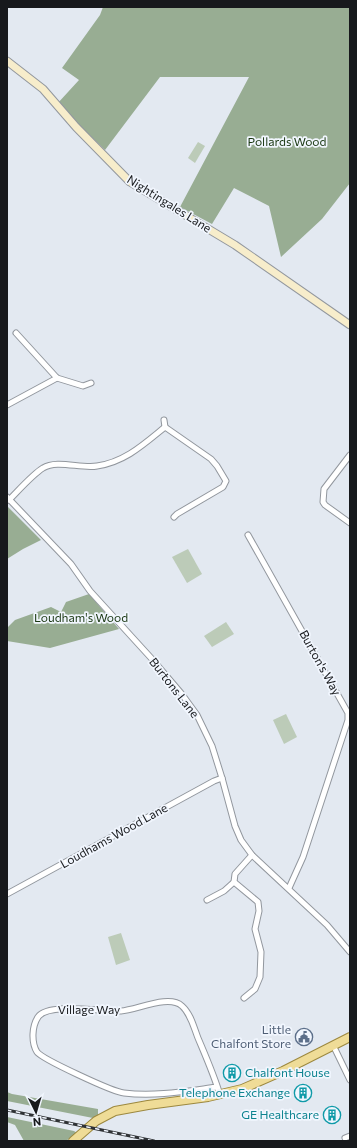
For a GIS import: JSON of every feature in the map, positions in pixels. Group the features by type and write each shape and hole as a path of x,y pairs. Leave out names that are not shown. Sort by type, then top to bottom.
{"main road":[{"name":"Nightingales Lane","path":"7,61 43,89 76,127 130,182 236,245 348,321"},
{"path":"73,1141 96,1122 115,1111 257,1083 295,1066 333,1044 350,1037"}],"street":[{"path":"16,333 58,378 83,386 91,383"},
{"path":"7,405 58,378"},
{"path":"164,420 165,427 211,459 226,481 223,487 174,517"},
{"path":"8,498 43,468 54,465 96,466 119,461 135,452 165,427"},
{"path":"350,455 324,489 323,502 350,523"},
{"name":"Burtons Lane","path":"8,498 71,564 90,591 181,693 197,715 209,740 222,778 235,826 241,840 252,856 289,888 327,925 350,952"},
{"name":"Burton's Way","path":"248,535 348,713 348,720 303,857 289,888"},
{"name":"Loudhams Wood Lane","path":"7,894 222,778"},
{"path":"207,900 224,891 234,882 235,874 252,856"},
{"path":"234,882 258,902 259,911 255,929 261,952 260,977 255,989 244,998"},
{"name":"Village Way","path":"173,1001 181,1006 189,1015 211,1069 218,1091 145,1094 123,1093 112,1090 52,1062 37,1052 33,1041 33,1028 39,1016 49,1011 66,1008 121,1011 173,1001"},
{"path":"333,1044 350,1079"}],"green space":[{"name":"Pollards Wood","path":"103,7 350,7 350,183 322,219 281,257 269,206 234,188 212,224 180,207 249,77 160,77 105,150 57,104 79,80 62,68 100,15"},
{"path":"198,142 205,146 195,163 188,158"},
{"path":"7,506 41,540 7,559"},
{"path":"188,549 202,574 187,583 172,557"},
{"name":"Loudham's Wood","path":"89,594 119,629 50,648 7,641 7,628 15,620 51,607 61,612 66,602"},
{"path":"226,622 234,634 212,647 204,636"},
{"path":"286,714 297,737 284,744 273,720"},
{"path":"121,933 130,960 116,965 108,937"},
{"path":"7,1092 98,1109 98,1119 7,1101"},
{"path":"7,1117 74,1131 77,1133 66,1141 24,1141 15,1125 7,1122"}],"railway":[{"path":"7,1110 154,1141"}],"place":[{"name":"Little Chalfont Store","path":"304,1037"},
{"name":"Chalfont House","path":"232,1073"},
{"name":"Telephone Exchange","path":"303,1093"},
{"name":"GE Healthcare","path":"332,1115"}]}
